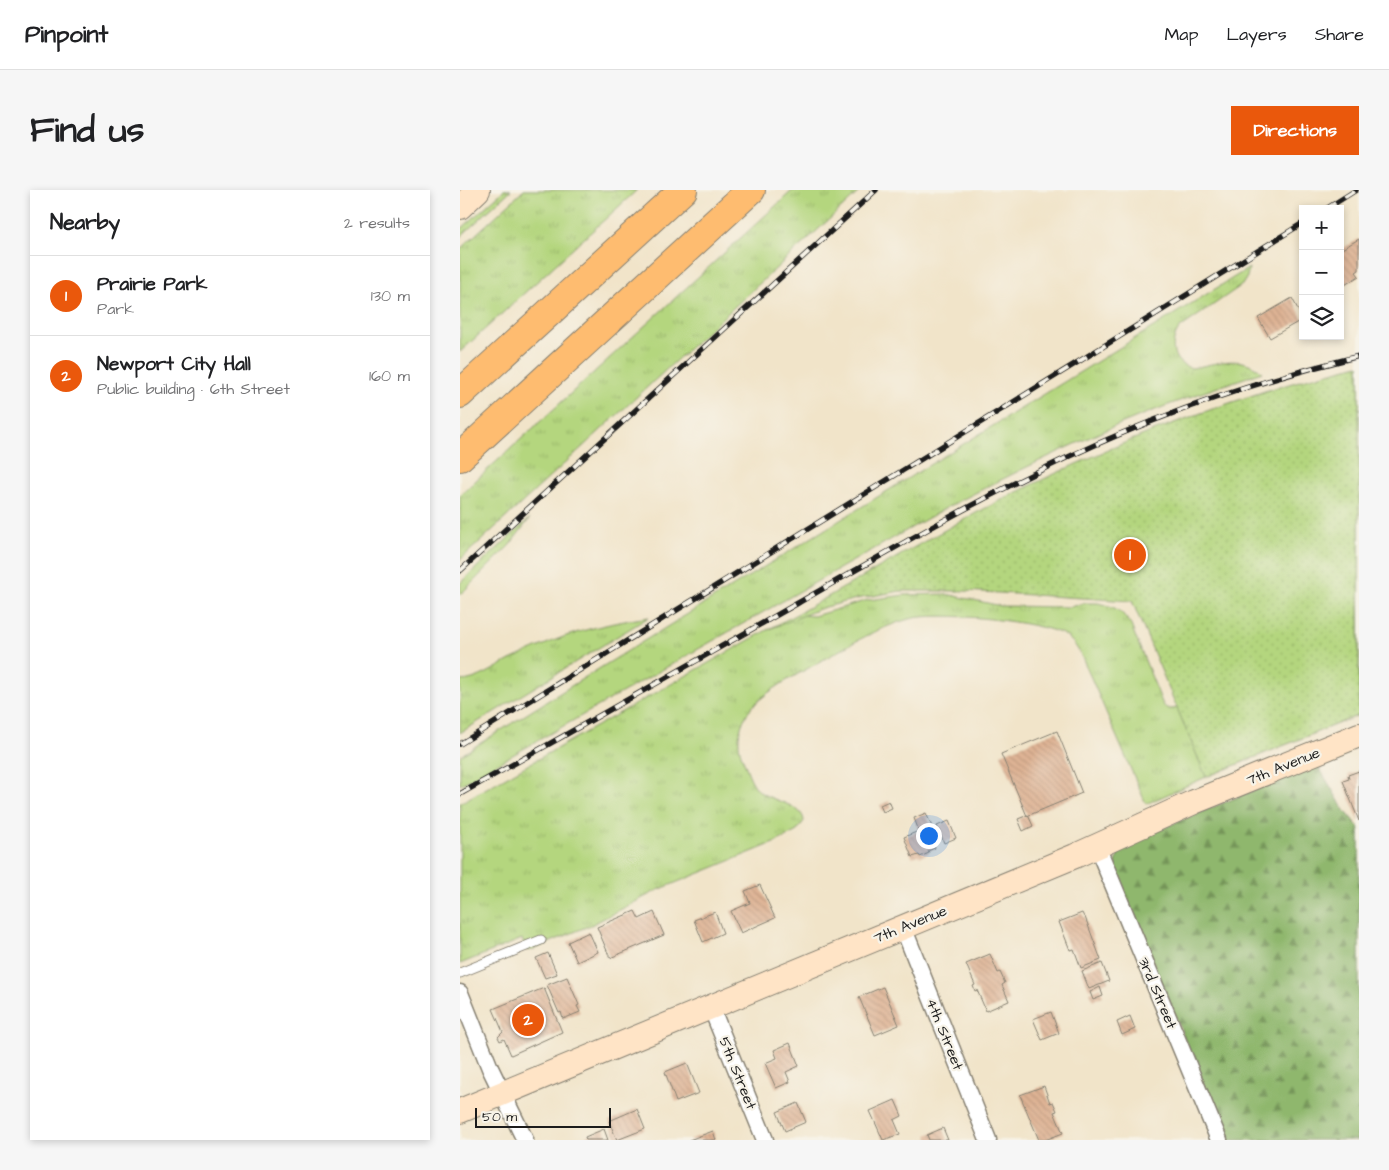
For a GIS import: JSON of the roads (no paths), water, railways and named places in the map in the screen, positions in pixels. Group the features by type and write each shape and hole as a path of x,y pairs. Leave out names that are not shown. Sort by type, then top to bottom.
{"highway":[{"path":"460,394 683,190"},
{"path":"460,457 751,190"}],"street":[{"path":"460,207 478,190"},
{"name":"7th Avenue","path":"460,1111 1097,846 1194,802 1359,735"},
{"name":"3rd Street","path":"1097,846 1219,1140"},
{"name":"4th Street","path":"903,927 988,1140"},
{"path":"460,993 502,1093 525,1140"},
{"name":"5th Street","path":"711,1006 765,1140"}],"lane":[{"path":"460,973 541,940"}],"railway":[{"path":"460,571 876,190"},
{"path":"1332,205 1356,190"},
{"path":"460,744 1299,225"},
{"path":"460,794 916,536 1037,472 1115,436 1195,405 1276,378 1359,356"}],"place":[{"name":"Prairie Park","path":"1130,555"},
{"name":"Newport City Hall","path":"528,1020"}]}
